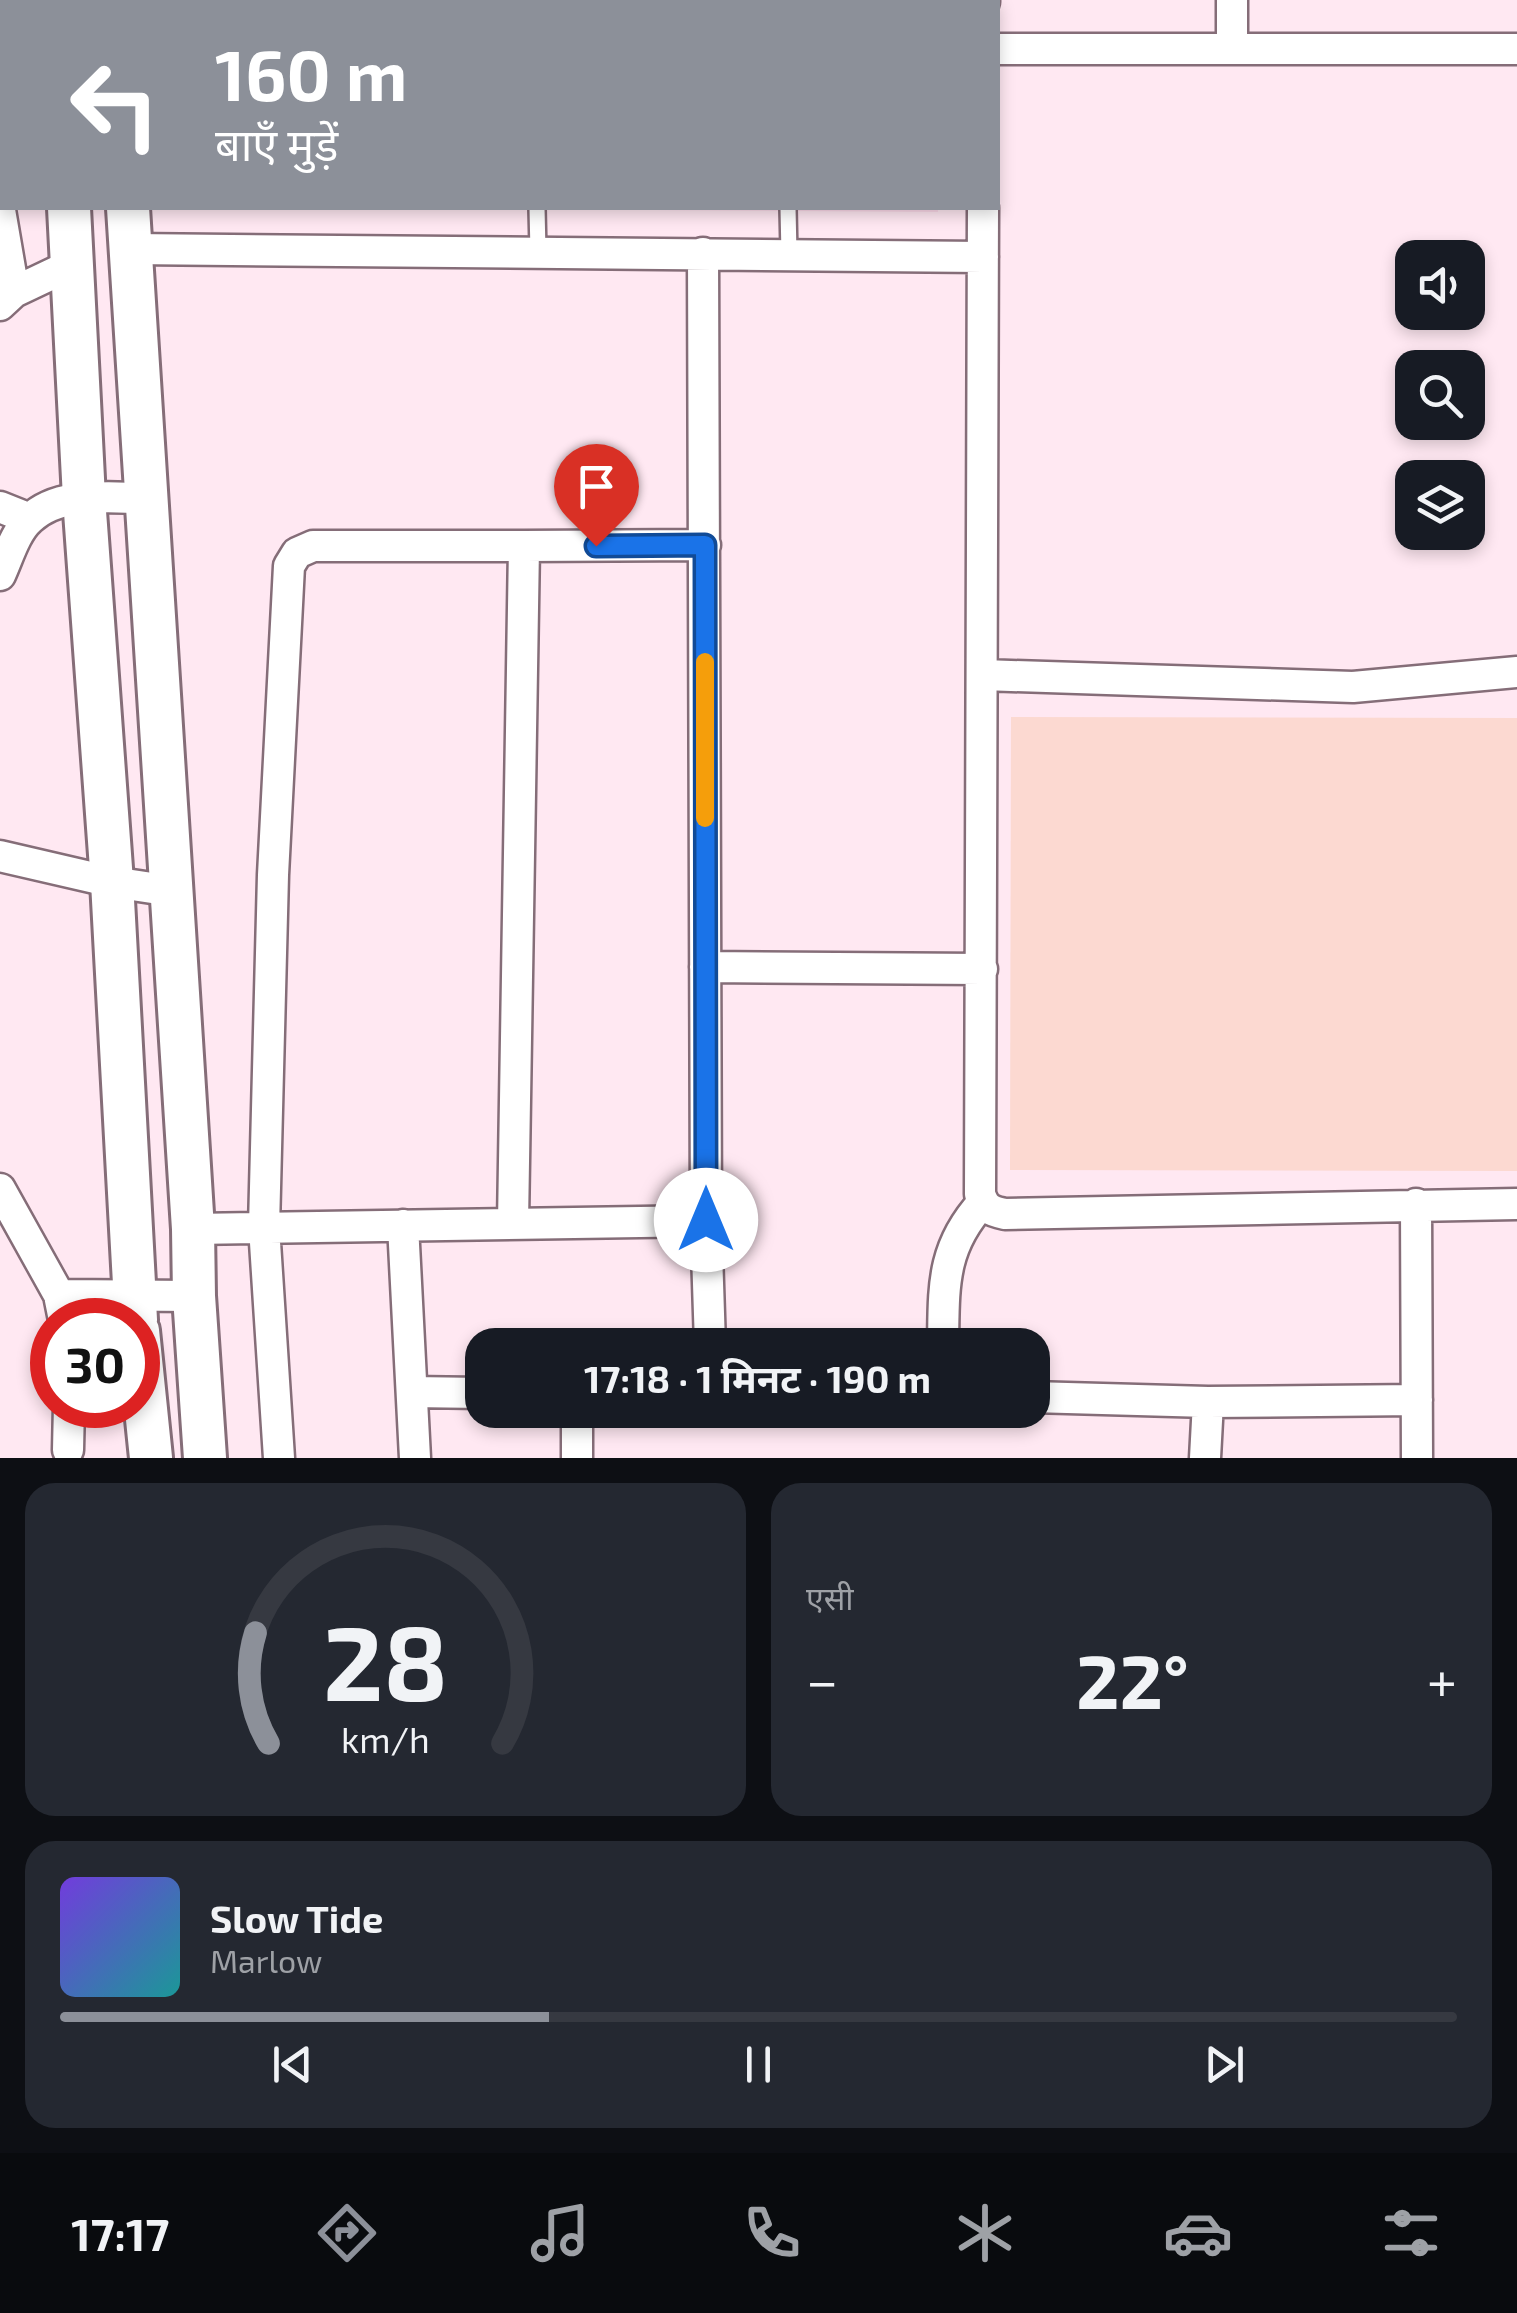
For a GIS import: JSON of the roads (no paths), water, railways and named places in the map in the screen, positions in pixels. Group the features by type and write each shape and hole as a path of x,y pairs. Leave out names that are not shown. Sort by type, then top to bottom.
{"street":[{"path":"1232,0 1232,50"},
{"path":"1000,50 1517,50"},
{"path":"0,210 7,298 73,264"},
{"path":"69,210 135,1298"},
{"path":"943,1328 950,1256 962,1225 982,1202 983,210"},
{"path":"205,1458 129,228 538,252 983,258"},
{"path":"703,253 709,1328"},
{"path":"0,575 30,519 55,504 84,498 145,498"},
{"path":"0,507 30,519"},
{"path":"279,1458 264,1227 274,875 289,566 298,553 313,546 705,545"},
{"path":"513,1224 524,546"},
{"path":"982,676 1353,686 1517,672"},
{"path":"0,856 172,892"},
{"path":"705,967 982,969"},
{"path":"0,1190 56,1298"},
{"path":"982,1202 990,1211 1005,1214 1517,1204"},
{"path":"1416,1204 1416,1458"},
{"path":"193,1228 706,1220"},
{"path":"403,1225 415,1458"},
{"path":"160,1308 194,1296"},
{"path":"412,1392 465,1393"},
{"path":"1050,1398 1208,1402 1417,1400"},
{"path":"1204,1458 1208,1402"},
{"path":"68,1428 68,1450"},
{"path":"149,1428 152,1458"},
{"path":"577,1428 577,1458"}],"lane":[{"path":"537,210 538,252"},
{"path":"788,210 789,254"}]}
